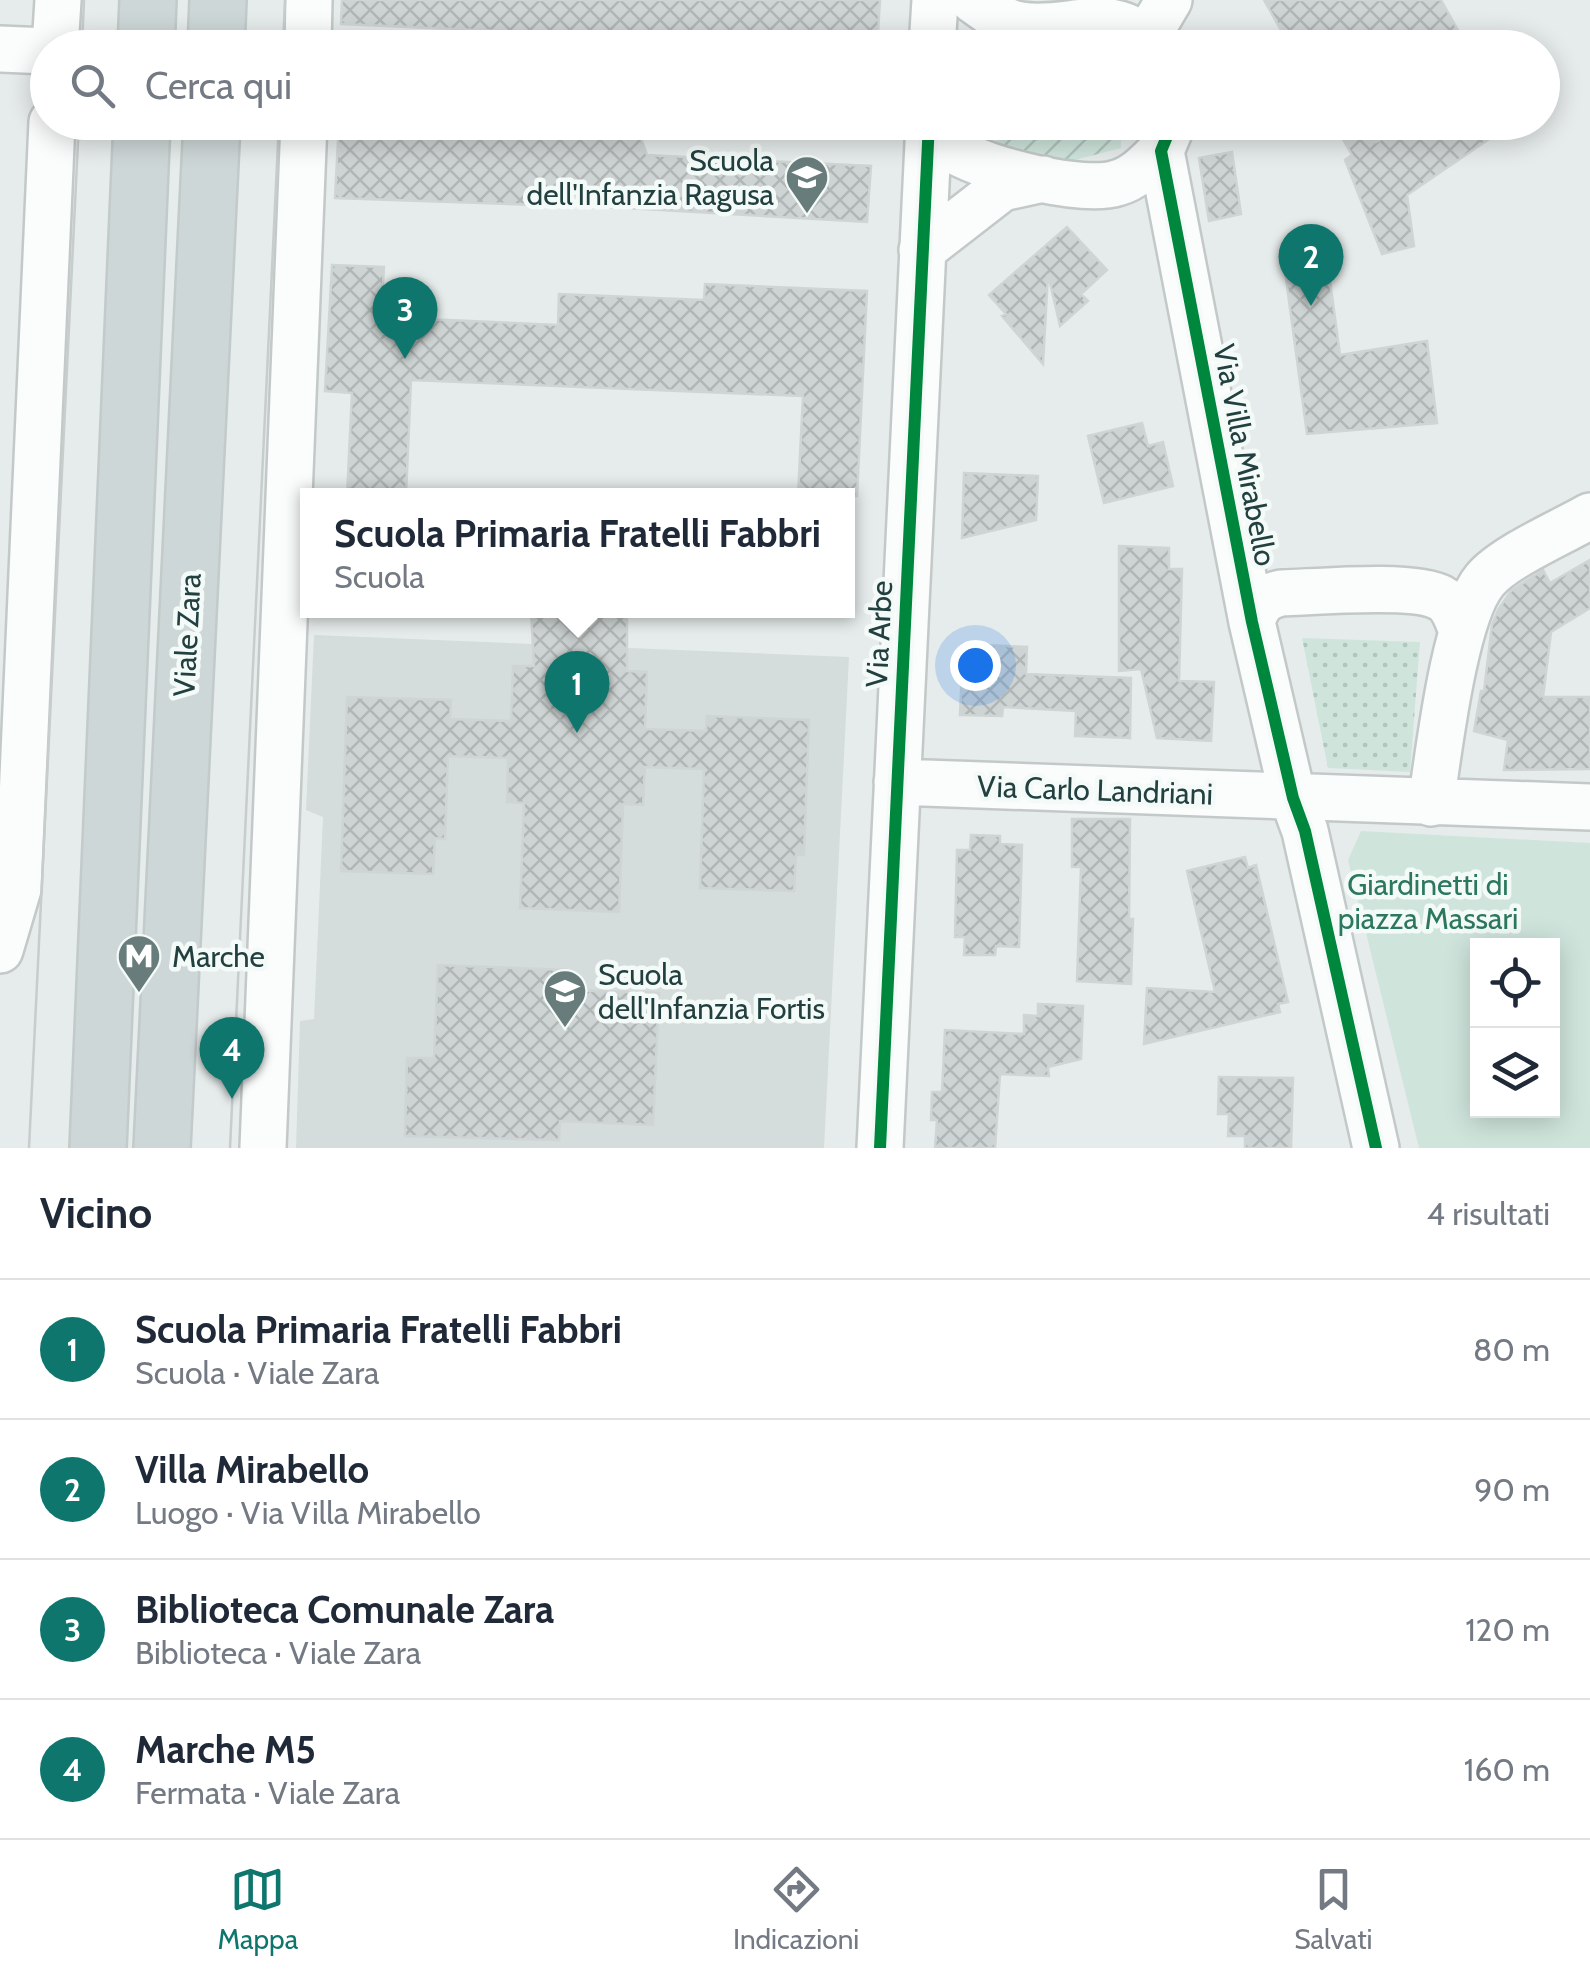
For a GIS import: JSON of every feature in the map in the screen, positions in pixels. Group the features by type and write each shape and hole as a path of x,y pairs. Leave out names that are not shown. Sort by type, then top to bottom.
{"main road":[{"path":"147,30 148,0"},
{"path":"217,30 218,0"},
{"path":"98,1148 141,140"},
{"name":"Viale Zara","path":"162,1148 211,140"}],"street":[{"path":"56,30 58,0"},
{"path":"308,30 309,0"},
{"path":"933,30 935,0"},
{"path":"973,0 1003,21 1045,27 1107,20 1136,30"},
{"path":"1156,30 1169,0"},
{"path":"1039,30 1045,27"},
{"path":"0,49 30,50"},
{"path":"0,950 18,889 51,140"},
{"path":"263,1148 303,140"},
{"name":"Via Arbe","path":"880,1148 928,140"},
{"name":"Via Arbe","path":"945,140 958,153 1044,180 1097,188 1119,183 1142,170 1165,140"},
{"name":"Via Villa Mirabello","path":"1168,140 1252,622 1305,831 1376,1148"},
{"name":"Via Arbe","path":"922,250 1002,188 1044,180"},
{"path":"1430,804 1467,610 1486,578 1499,567 1590,516"},
{"path":"1252,622 1256,608 1282,592 1414,591 1439,596 1448,603 1462,631"},
{"name":"Via Carlo Landriani","path":"897,782 1590,807"}],"shaded area":[{"path":"314,635 849,657 824,1148 296,1148 300,1021 314,1019 323,817 306,810"}],"green space":[{"path":"1121,140 1121,148 1075,160 1036,162 996,143"},
{"path":"1302,638 1420,642 1410,772 1328,768"},
{"name":"Giardinetti di piazza Massari","path":"1361,831 1590,843 1590,1148 1419,1148 1348,860"}],"building":[{"path":"342,0 880,0 878,30 475,30 341,24"},
{"path":"1264,0 1441,0 1458,30 1281,30"},
{"name":"Scuola dell'Infanzia Ragusa","path":"338,140 642,140 647,155 871,166 867,222 626,208 335,198"},
{"path":"1343,140 1488,140 1407,195 1414,246 1382,254 1345,160 1352,155"},
{"path":"1232,152 1241,214 1209,221 1199,158"},
{"path":"1067,227 1107,270 1081,294 1088,301 1060,326 1048,274 1043,364 989,295"},
{"path":"1326,251 1340,355 1427,341 1437,423 1307,434 1284,264"},
{"path":"332,265 384,267 381,317 558,325 559,294 704,300 705,284 867,291 857,496 855,488 798,488 803,396 411,380 406,488 347,488 352,393 325,391"},
{"path":"1142,423 1148,446 1163,442 1173,486 1104,503 1088,436"},
{"path":"964,473 1038,476 1036,520 962,538"},
{"path":"1119,546 1169,548 1169,569 1182,569 1179,681 1214,682 1211,741 1157,738 1141,669 1119,671"},
{"path":"1590,560 1590,608 1551,632 1543,697 1590,697 1590,769 1504,770 1508,740 1474,731 1498,610 1511,591 1543,570 1550,583"},
{"path":"531,618 627,618 627,671 647,672 645,729 706,731 707,716 809,720 804,855 796,855 794,891 700,888 704,769 645,767 643,805 623,804 619,912 520,908 524,803 507,802 508,758 448,756 445,839 435,838 433,874 341,871 347,697 451,700 450,719 511,721 513,666 534,666"},
{"path":"963,644 1027,647 1026,674 1131,678 1130,738 1075,736 1076,711 1003,707 1002,716 960,715"},
{"path":"1072,819 1130,819 1131,984 1077,981 1081,867 1072,867"},
{"path":"971,835 1000,836 1000,844 1022,845 1019,947 996,946 995,955 964,955 965,937 955,937 957,850 970,850"},
{"path":"1245,857 1248,868 1256,865 1288,1002 1278,1004 1280,1012 1144,1044 1147,988 1215,992 1187,871"},
{"path":"438,965 566,970 565,990 659,993 653,1125 560,1121 559,1140 405,1136 407,1058 434,1058"},
{"path":"1038,1004 1083,1006 1081,1059 1048,1067 1049,1076 1000,1074 995,1148 935,1148 937,1120 931,1120 932,1092 942,1092 945,1030 1024,1034 1024,1015 1038,1016"},
{"path":"1219,1077 1293,1078 1291,1148 1245,1148 1245,1136 1228,1136 1229,1114 1218,1114"}],"tram line":[{"path":"83,30 84,0"},
{"path":"284,30 285,0"},
{"path":"29,1148 78,140"},
{"path":"230,1148 278,140"}],"cycle path":[{"path":"880,1148 928,140"},
{"path":"1166,140 1161,151 1252,622 1293,798 1305,831 1376,1148"}],"place":[{"name":"Scuola dell'Infanzia Ragusa","path":"807,215"},
{"name":"Villa Mirabello","path":"1311,306"},
{"name":"Biblioteca Comunale Zara","path":"405,359"},
{"name":"Scuola Primaria Fratelli Fabbri","path":"577,733"},
{"name":"Marche","path":"139,994"},
{"name":"Scuola dell'Infanzia Fortis","path":"565,1029"},
{"name":"Marche M5","path":"232,1099"}]}
